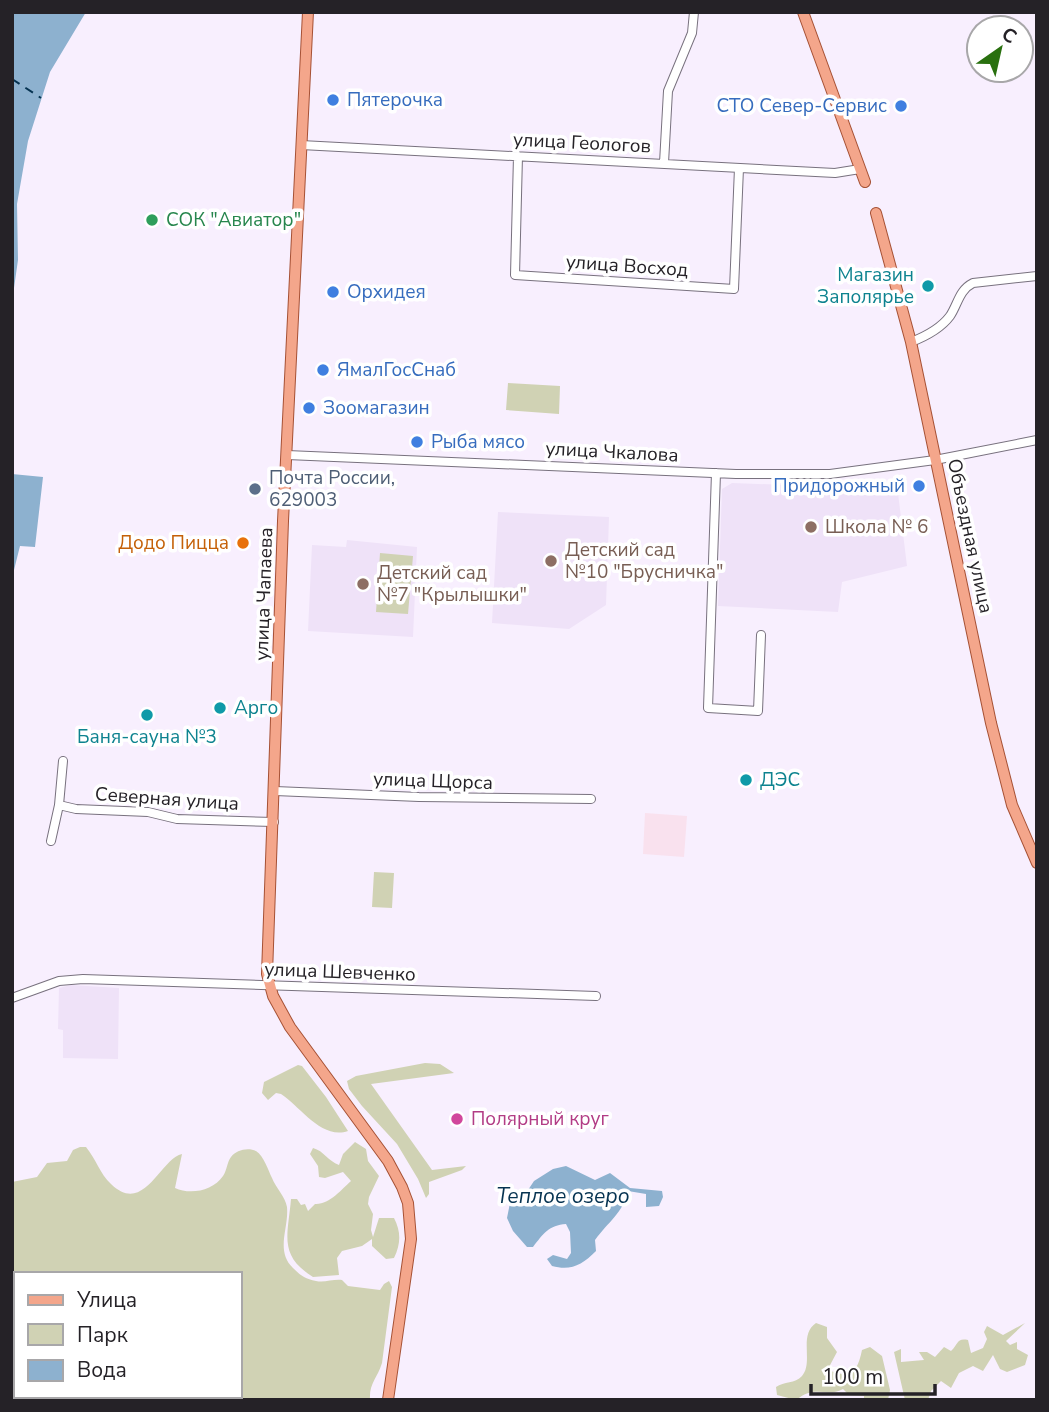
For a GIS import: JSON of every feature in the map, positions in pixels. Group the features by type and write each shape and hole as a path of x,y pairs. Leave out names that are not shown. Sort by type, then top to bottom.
{"main road":[{"name":"улица Чапаева","path":"308,12 286,455 267,960 270,986 277,1004 301,1044 388,1161 408,1203 411,1238 387,1400"},
{"path":"803,12 865,182"},
{"name":"Объездная улица","path":"876,213 911,342 995,737 1013,805 1037,863"}],"street":[{"path":"664,163 668,90 692,33 694,12"},
{"name":"улица Геологов","path":"301,145 835,173 860,169"},
{"name":"улица Восход","path":"518,156 515,275 734,289 739,167"},
{"path":"911,342 924,337 948,318 967,286 1037,276"},
{"name":"улица Чкалова","path":"286,455 716,473 830,474 935,460 1037,440"},
{"path":"716,473 708,708 758,711 761,635"},
{"path":"51,841 59,805 63,761"},
{"name":"улица Щорса","path":"275,791 419,797 591,799"},
{"name":"Северная улица","path":"59,805 76,809 148,812 177,819 274,822"},
{"name":"улица Шевченко","path":"12,998 59,981 83,978 596,996"}],"shaded area":[{"name":"Школа № 6","path":"732,483 839,487 897,485 907,566 842,582 838,612 718,606 722,489"},
{"name":"Детский сад №10 \"Брусничка\"","path":"498,512 609,517 606,605 569,629 492,623"},
{"name":"Детский сад №7 \"Крылышки\"","path":"347,540 417,547 413,637 308,631 312,545 346,547"},
{"path":"645,813 687,816 684,857 643,854"},
{"path":"71,985 119,988 118,1059 63,1058 63,1030 58,1029 59,988"}],"green space":[{"path":"508,383 560,386 559,414 506,410"},
{"path":"380,553 413,556 408,614 376,612"},
{"path":"374,872 394,873 392,908 372,907"},
{"path":"425,1063 440,1064 454,1073 371,1084 432,1170 466,1166 429,1182 429,1194 426,1198 397,1144 362,1106 349,1089 347,1081 356,1076"},
{"path":"298,1065 302,1066 326,1097 348,1131 329,1131 281,1094 276,1093 268,1100 262,1093 264,1082"},
{"path":"355,1142 366,1149 368,1161 379,1176 368,1204 373,1214 373,1237 379,1218 394,1218 399,1233 398,1247 394,1258 386,1259 372,1246 372,1239 362,1246 342,1251 337,1258 339,1275 313,1277 294,1261 290,1252 287,1234 291,1199 297,1199 301,1205 305,1204 308,1211 315,1204 325,1202 339,1192 351,1181 343,1172 325,1178 319,1177 318,1166 310,1154 313,1148 317,1149 339,1165 343,1154"},
{"path":"86,1147 111,1184 123,1192 133,1194 151,1183 166,1165 182,1154 175,1188 194,1191 219,1181 236,1153 249,1149 259,1153 286,1203 284,1247 293,1268 316,1281 342,1280 348,1286 380,1290 389,1281 392,1287 382,1363 372,1385 370,1400 12,1400 12,1182 37,1177 47,1163 67,1161 73,1150"},
{"path":"816,1323 827,1327 827,1338 837,1352 829,1367 831,1371 844,1374 853,1371 862,1350 870,1347 882,1356 890,1390 888,1400 864,1400 864,1396 849,1395 843,1389 809,1393 796,1400 777,1395 776,1387 802,1376 807,1364 808,1334"},
{"path":"1025,1323 1006,1341 1010,1345 1017,1342 1017,1349 1028,1355 1025,1365 1007,1372 1000,1369 993,1355 983,1371 973,1366 959,1373 951,1388 941,1381 931,1391 928,1400 905,1400 894,1352 901,1349 901,1362 924,1360 919,1352 927,1352 935,1357 944,1347 951,1351 959,1341 968,1340 971,1353 983,1348 987,1339 984,1332 987,1326 1003,1335"}],"water":[{"path":"12,12 86,12 50,72 28,141 17,204 18,260 12,302"},
{"path":"12,474 43,477 35,547 20,546 13,574"},
{"name":"Теплое озеро","path":"566,1166 595,1180 610,1173 630,1188 662,1191 663,1197 659,1206 646,1207 646,1194 628,1191 619,1211 595,1240 596,1251 576,1266 565,1268 552,1266 547,1259 553,1255 567,1259 571,1253 570,1232 566,1224 551,1228 533,1247 527,1247 513,1231 507,1218 510,1203 528,1190 534,1181 553,1169"}],"ferry route":[{"path":"12,79 41,98"}],"place":[{"name":"Пятерочка","path":"333,100"},
{"name":"СТО Север-Сервис","path":"901,106"},
{"name":"СОК \"Авиатор\"","path":"152,220"},
{"name":"Магазин Заполярье","path":"928,286"},
{"name":"Орхидея","path":"333,292"},
{"name":"ЯмалГосСнаб","path":"323,370"},
{"name":"Зоомагазин","path":"309,408"},
{"name":"Рыба мясо","path":"417,442"},
{"name":"Придорожный","path":"919,486"},
{"name":"Почта России, 629003","path":"255,489"},
{"name":"Школа № 6","path":"811,527"},
{"name":"Додо Пицца","path":"243,543"},
{"name":"Детский сад №10 \"Брусничка\"","path":"551,561"},
{"name":"Детский сад №7 \"Крылышки\"","path":"363,584"},
{"name":"Арго","path":"220,708"},
{"name":"Баня-сауна №3","path":"147,715"},
{"name":"ДЭС","path":"746,780"},
{"name":"Полярный круг","path":"457,1119"}]}
